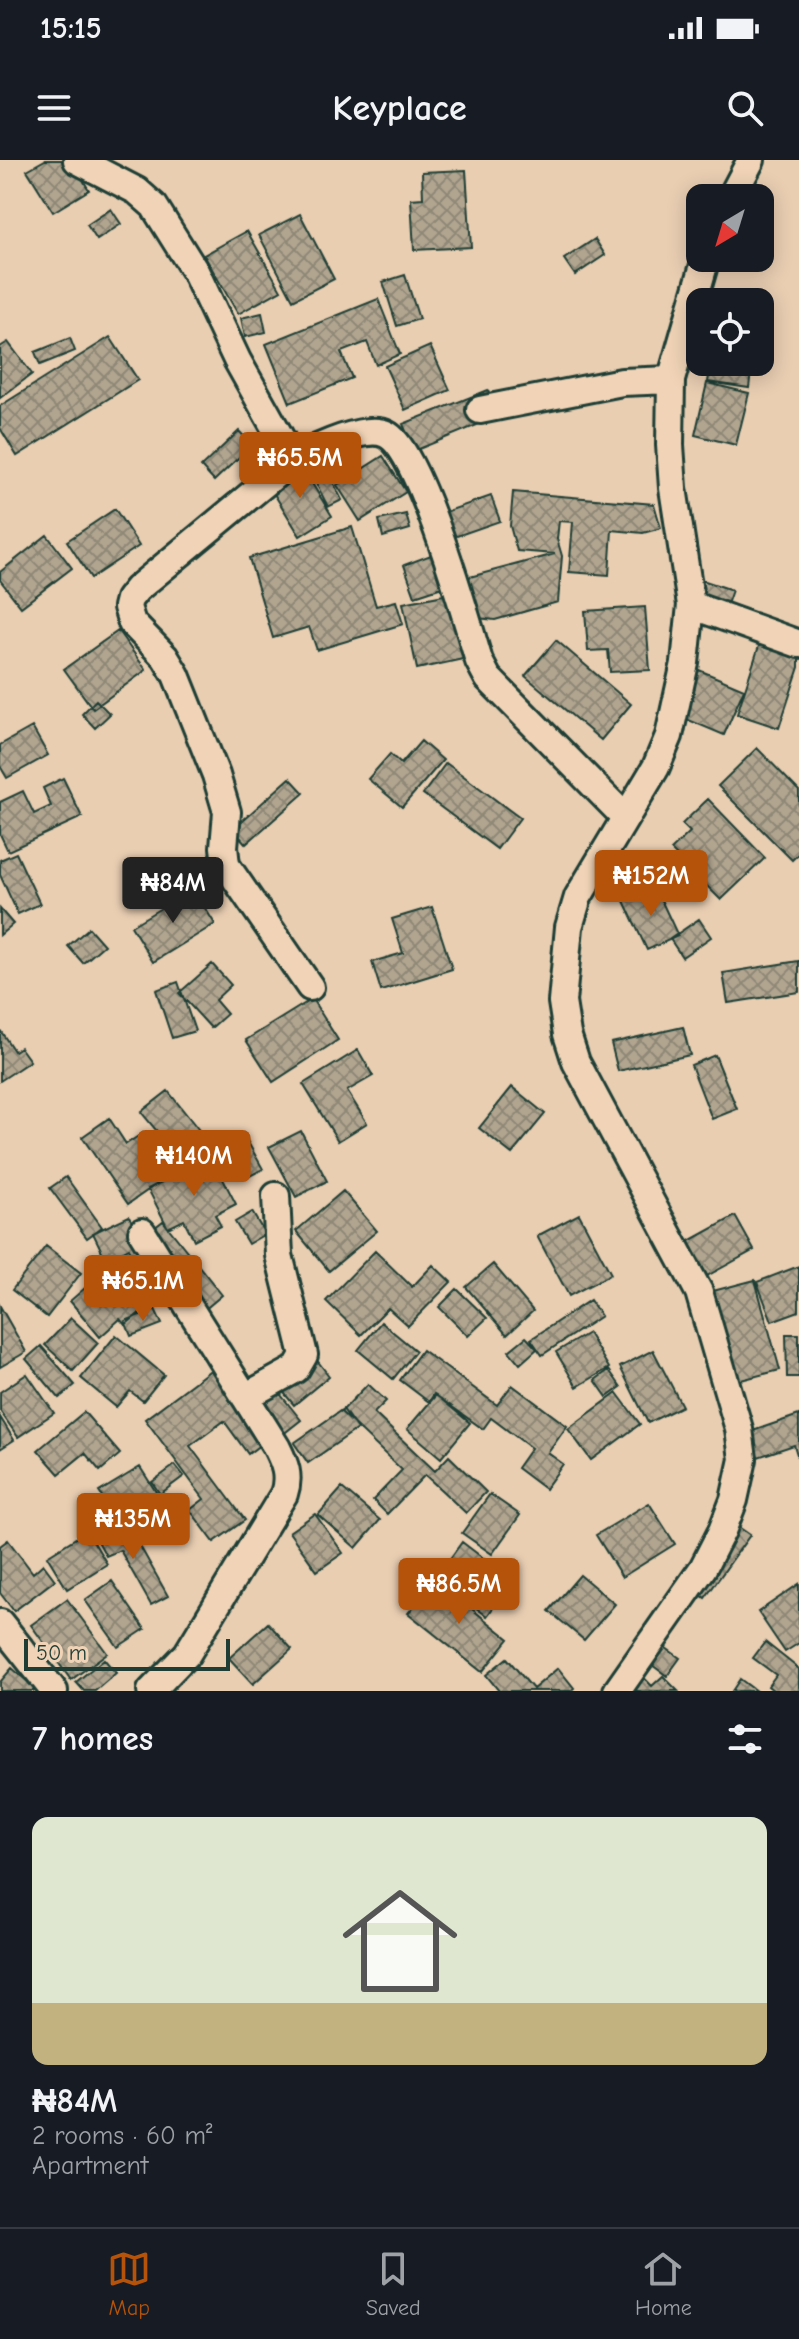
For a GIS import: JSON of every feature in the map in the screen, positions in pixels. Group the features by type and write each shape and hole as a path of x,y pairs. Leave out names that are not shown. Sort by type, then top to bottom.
{"street":[{"path":"77,160 137,191 154,206 196,273 237,360 293,460"},
{"path":"738,184 751,160"},
{"path":"617,1691 703,1568 734,1500 743,1459 739,1429 699,1292 576,1062 567,1034 562,1002 569,927 578,897 656,767 669,736 685,663 691,605 673,488 671,380 702,272"},
{"path":"480,410 622,382 671,380"},
{"path":"310,987 226,865 227,812 216,775 176,675 165,657 132,623 127,607 137,589 293,460 311,450 368,431 387,434 399,446 432,511 479,661 488,678 624,816"},
{"path":"691,605 799,644"},
{"path":"245,1397 296,1369 304,1355 279,1255 276,1196"},
{"path":"142,1232 277,1448 286,1467 288,1482 284,1494 187,1654 151,1691"},
{"path":"0,1623 54,1691"}],"building":[{"path":"45,160 71,160 89,190 53,212 27,170"},
{"path":"466,170 471,247 414,250 411,199 423,198 422,172"},
{"path":"111,209 121,224 97,240 87,225"},
{"path":"300,214 334,279 293,300 259,235"},
{"path":"247,231 281,290 238,314 204,255"},
{"path":"595,239 605,255 575,275 564,259"},
{"path":"405,275 419,319 397,326 383,282"},
{"path":"378,299 400,354 376,365 367,342 341,352 352,378 290,403 266,344"},
{"path":"262,313 266,332 245,337 241,318"},
{"path":"110,337 138,380 17,456 0,428 0,406"},
{"path":"70,338 75,351 40,365 35,352"},
{"path":"8,342 32,374 0,398 0,347"},
{"path":"430,346 450,390 405,410 385,366"},
{"path":"709,376 750,376 749,388 708,382"},
{"path":"707,383 749,393 736,445 695,435"},
{"path":"488,390 499,416 414,451 403,424"},
{"path":"239,431 252,445 214,481 201,467"},
{"path":"383,456 406,492 360,521 337,485"},
{"path":"321,458 342,500 328,507 307,465"},
{"path":"300,464 332,516 300,536 268,484"},
{"path":"513,492 654,504 661,528 643,533 612,530 609,575 569,572 573,522 559,521 557,539 562,556 558,602 495,620 478,618 466,578 555,554 517,551 510,526"},
{"path":"491,496 500,521 454,537 445,512"},
{"path":"115,509 139,546 91,578 67,541"},
{"path":"406,514 410,529 383,537 379,520"},
{"path":"352,527 376,606 396,601 403,624 317,650 309,627 273,638 249,558"},
{"path":"47,535 72,568 21,607 0,580 0,572"},
{"path":"431,555 442,587 415,596 404,565"},
{"path":"696,578 732,590 724,613 688,600"},
{"path":"449,594 463,659 417,669 403,603"},
{"path":"645,607 650,670 610,672 608,650 588,651 585,611"},
{"path":"767,621 799,632 799,667 779,728 737,714"},
{"path":"118,631 146,670 93,709 64,669"},
{"path":"556,640 631,704 601,740 525,676"},
{"path":"699,670 744,689 724,735 679,716"},
{"path":"96,700 110,714 95,728 82,714"},
{"path":"32,727 48,755 7,778 0,766 0,745"},
{"path":"421,741 443,760 402,807 368,779 390,754 401,764"},
{"path":"757,748 799,791 799,853 792,860 718,786"},
{"path":"446,763 520,818 497,849 423,794"},
{"path":"63,778 82,817 8,851 0,834 0,802 23,791 34,814 51,806 43,788"},
{"path":"290,778 304,793 246,844 233,829"},
{"path":"708,799 765,858 721,900 671,850 690,832 682,824"},
{"path":"16,853 40,904 18,914 0,875 0,860"},
{"path":"655,887 678,936 647,950 624,901"},
{"path":"193,889 215,924 153,962 131,926"},
{"path":"432,907 452,969 381,991 372,962 403,953 392,919"},
{"path":"0,909 13,924 0,935"},
{"path":"699,919 711,937 682,957 670,939"},
{"path":"89,928 104,945 83,963 68,946"},
{"path":"799,961 799,992 728,1003 723,973"},
{"path":"212,964 231,985 215,1000 227,1014 211,1028 179,993"},
{"path":"178,982 195,1031 172,1038 156,990"},
{"path":"312,999 338,1040 273,1082 246,1040"},
{"path":"683,1027 690,1055 618,1071 611,1043"},
{"path":"0,1030 14,1051 20,1047 30,1061 0,1081"},
{"path":"358,1050 373,1076 347,1091 367,1123 338,1141 303,1084"},
{"path":"715,1055 737,1109 712,1119 691,1065"},
{"path":"512,1087 545,1114 512,1154 479,1128"},
{"path":"168,1091 206,1139 174,1165 155,1141 161,1136 141,1112"},
{"path":"109,1118 126,1144 143,1133 171,1174 128,1204 82,1137"},
{"path":"301,1131 327,1181 296,1197 269,1147"},
{"path":"245,1137 263,1169 248,1177 231,1145"},
{"path":"211,1156 236,1204 215,1215 221,1226 194,1240 184,1220 168,1228 148,1189"},
{"path":"66,1177 102,1227 87,1238 50,1188"},
{"path":"343,1191 377,1231 329,1271 296,1231"},
{"path":"252,1212 265,1234 248,1244 235,1222"},
{"path":"579,1214 611,1274 569,1296 537,1236"},
{"path":"129,1216 155,1268 142,1274 129,1248 106,1260 93,1233"},
{"path":"735,1216 754,1250 707,1276 688,1242"},
{"path":"163,1221 222,1295 203,1311 144,1236"},
{"path":"46,1246 81,1273 47,1317 12,1290"},
{"path":"375,1251 412,1287 433,1265 451,1282 408,1326 388,1308 361,1335 326,1301"},
{"path":"127,1259 159,1297 125,1325 120,1319 100,1337 70,1301 100,1275 103,1279"},
{"path":"493,1264 533,1311 507,1335 466,1287"},
{"path":"799,1266 799,1311 772,1321 757,1282"},
{"path":"755,1280 780,1370 737,1381 713,1291"},
{"path":"457,1289 487,1318 468,1336 439,1307"},
{"path":"590,1300 601,1316 542,1355 531,1339"},
{"path":"0,1306 26,1352 0,1367"},
{"path":"155,1309 162,1324 131,1336 125,1321"},
{"path":"71,1318 98,1343 73,1371 45,1345"},
{"path":"381,1322 416,1351 393,1379 358,1350"},
{"path":"588,1333 609,1368 577,1387 556,1352"},
{"path":"786,1334 799,1334 799,1377 787,1377"},
{"path":"116,1335 164,1375 143,1401 130,1391 116,1407 81,1378"},
{"path":"526,1337 537,1349 520,1364 509,1351"},
{"path":"41,1346 75,1385 59,1398 26,1359"},
{"path":"307,1347 329,1376 294,1405 270,1376"},
{"path":"422,1350 497,1405 512,1385 567,1426 548,1453 563,1464 545,1489 517,1468 531,1448 491,1418 483,1429 434,1394 429,1402 400,1380"},
{"path":"653,1350 682,1406 648,1423 620,1367"},
{"path":"212,1369 265,1441 248,1454 224,1421 190,1446 245,1520 214,1542 190,1510 204,1499 145,1419"},
{"path":"609,1370 621,1387 607,1397 595,1380"},
{"path":"27,1374 54,1413 18,1437 0,1411 0,1392"},
{"path":"265,1375 301,1420 282,1435 246,1390"},
{"path":"368,1384 386,1401 374,1413 435,1471 449,1456 486,1492 466,1513 425,1475 387,1514 373,1500 402,1470 341,1412"},
{"path":"617,1393 640,1424 591,1460 568,1429"},
{"path":"436,1395 470,1423 441,1458 407,1429"},
{"path":"343,1409 357,1429 308,1463 294,1443"},
{"path":"84,1412 120,1454 100,1471 85,1453 59,1474 38,1450"},
{"path":"799,1415 799,1461 794,1445 755,1458 747,1433"},
{"path":"0,1417 14,1440 0,1449"},
{"path":"175,1465 184,1476 160,1494 152,1482"},
{"path":"140,1467 161,1500 121,1525 99,1492"},
{"path":"342,1488 380,1520 356,1548 318,1515"},
{"path":"490,1494 520,1515 492,1554 462,1533"},
{"path":"649,1503 675,1544 622,1577 596,1535"},
{"path":"315,1514 343,1553 317,1571 289,1532"},
{"path":"730,1521 750,1535 705,1598 685,1583"},
{"path":"108,1524 116,1538 131,1530 168,1596 151,1605 120,1550 106,1556 93,1532"},
{"path":"87,1531 107,1564 67,1589 47,1556"},
{"path":"8,1540 33,1573 43,1564 55,1580 14,1611 0,1593 0,1546"},
{"path":"462,1542 513,1581 487,1616 436,1578"},
{"path":"580,1575 615,1604 584,1640 549,1611"},
{"path":"436,1580 509,1639 482,1672 408,1613"},
{"path":"112,1581 145,1629 118,1647 85,1600"},
{"path":"799,1584 799,1643 785,1652 758,1612"},
{"path":"67,1599 107,1653 71,1680 31,1625"},
{"path":"268,1623 292,1649 253,1684 229,1658"},
{"path":"642,1631 680,1658 667,1676 629,1648"},
{"path":"765,1642 799,1669 799,1691 774,1691 768,1686 776,1675 753,1658"},
{"path":"507,1658 533,1689 558,1668 574,1688 571,1691 499,1691 486,1675"},
{"path":"104,1659 116,1673 95,1691 84,1691 76,1682"},
{"path":"628,1661 652,1686 663,1676 678,1691 610,1691 604,1685"},
{"path":"12,1668 38,1691 0,1691 0,1682"},
{"path":"740,1679 756,1691 732,1691"}]}
